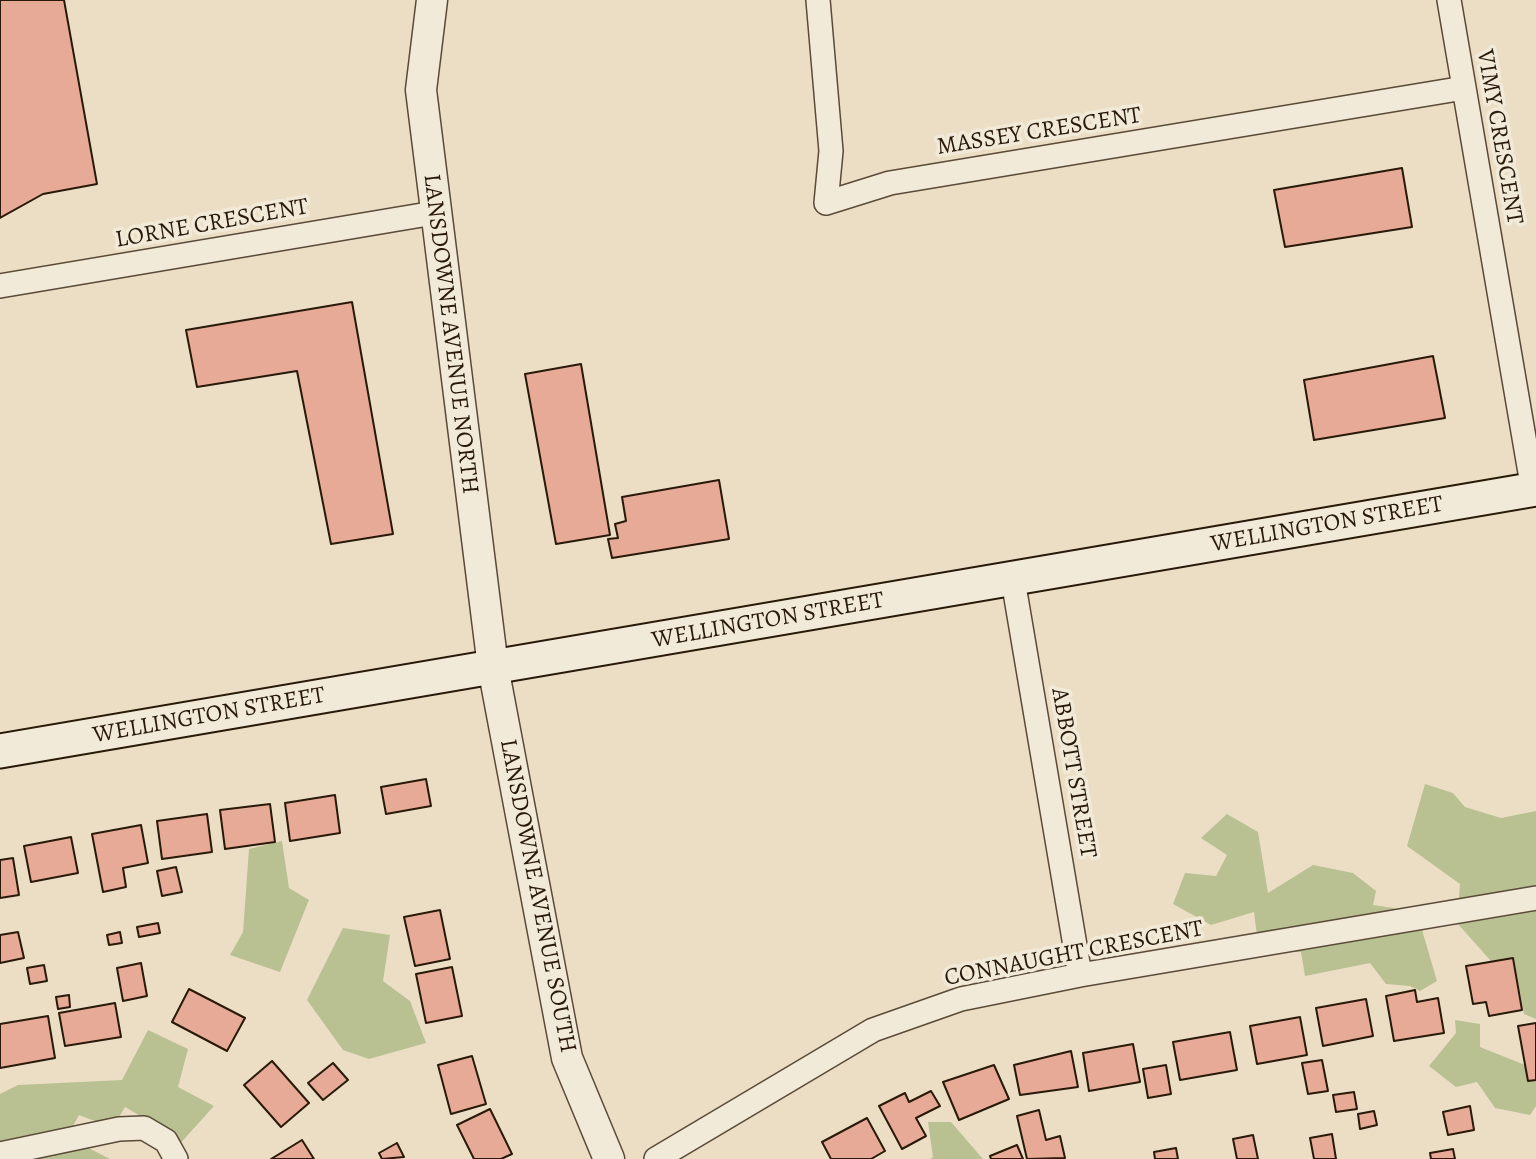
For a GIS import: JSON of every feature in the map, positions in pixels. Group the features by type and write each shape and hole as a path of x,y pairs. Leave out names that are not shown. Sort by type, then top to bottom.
{"main road":[{"name":"WELLINGTON STREET","path":"0,751 1535,489"}],"street":[{"name":"LANSDOWNE AVENUE NORTH","path":"432,0 421,90 433,213 493,667"},
{"name":"MASSEY CRESCENT","path":"818,0 831,150 826,203 890,183 1464,88"},
{"name":"VIMY CRESCENT","path":"1449,0 1535,489"},
{"name":"LORNE CRESCENT","path":"0,286 433,213"},
{"name":"ABBOTT STREET","path":"1013,580 1080,975"},
{"name":"LANSDOWNE AVENUE SOUTH","path":"493,667 566,1058 609,1159"},
{"name":"CONNAUGHT CRESCENT","path":"656,1159 873,1030 961,999 1080,975 1536,898"},
{"path":"0,1154 119,1129 144,1128 166,1142 176,1159"}],"green space":[{"path":"1425,784 1453,793 1465,807 1501,818 1536,811 1536,1019 1524,1014 1514,958 1491,961 1457,923 1460,884 1407,846"},
{"path":"1227,814 1258,832 1268,893 1313,865 1353,873 1376,891 1373,905 1394,908 1420,923 1437,981 1420,991 1410,986 1386,984 1370,963 1305,976 1301,952 1259,952 1254,912 1211,925 1173,904 1185,873 1216,876 1227,855 1201,838"},
{"path":"282,841 289,888 309,900 280,972 230,955 243,932 249,849"},
{"path":"343,928 390,935 383,981 410,1001 426,1043 369,1059 343,1050 307,1000"},
{"path":"1455,1020 1480,1024 1480,1047 1525,1065 1528,1081 1536,1080 1536,1106 1530,1115 1495,1108 1477,1082 1456,1087 1429,1066 1456,1033"},
{"path":"148,1030 188,1049 178,1087 214,1106 177,1147 161,1128 125,1107 116,1122 100,1123 79,1115 67,1137 110,1159 0,1159 0,1094 18,1085 122,1080"},
{"path":"928,1122 951,1122 983,1159 930,1159 933,1157"}],"building":[{"path":"0,0 64,0 97,184 43,194 0,218"},
{"path":"1402,168 1412,227 1285,247 1274,190"},
{"path":"352,302 393,534 331,544 297,371 197,387 186,330"},
{"path":"1433,356 1445,418 1314,440 1304,380"},
{"path":"581,364 610,535 556,544 525,374"},
{"path":"719,480 729,539 612,558 608,539 618,538 615,524 626,521 622,497"},
{"path":"426,779 431,806 386,814 381,787"},
{"path":"335,795 340,833 290,841 285,803"},
{"path":"270,804 275,842 225,849 220,810"},
{"path":"207,814 212,852 162,859 157,821"},
{"path":"141,825 148,863 123,868 126,887 103,892 92,834"},
{"path":"71,837 78,873 31,882 24,846"},
{"path":"13,858 19,895 0,898 0,860"},
{"path":"176,867 182,892 162,896 157,871"},
{"path":"440,910 450,959 415,966 404,917"},
{"path":"158,923 160,933 139,937 137,927"},
{"path":"18,932 24,958 0,963 0,935"},
{"path":"120,932 122,943 109,945 107,935"},
{"path":"1513,958 1522,1010 1489,1016 1486,1002 1473,1004 1466,966"},
{"path":"141,963 147,996 123,1001 117,968"},
{"path":"44,965 47,981 30,984 27,968"},
{"path":"452,967 462,1016 426,1023 416,974"},
{"path":"189,989 245,1018 227,1051 172,1022"},
{"path":"1415,990 1417,1002 1438,998 1444,1033 1394,1041 1386,996"},
{"path":"69,995 70,1007 58,1009 56,997"},
{"path":"1366,999 1373,1036 1323,1046 1316,1008"},
{"path":"115,1003 121,1037 65,1046 59,1013"},
{"path":"48,1016 55,1058 0,1068 0,1024"},
{"path":"1300,1017 1307,1055 1257,1064 1250,1026"},
{"path":"1536,1023 1536,1080 1528,1081 1518,1026"},
{"path":"1230,1032 1237,1070 1180,1080 1173,1042"},
{"path":"1133,1044 1140,1082 1089,1091 1083,1053"},
{"path":"1071,1051 1078,1087 1020,1095 1014,1065"},
{"path":"472,1056 486,1104 451,1114 438,1065"},
{"path":"1322,1060 1328,1091 1308,1094 1302,1063"},
{"path":"272,1061 309,1103 281,1127 244,1085"},
{"path":"333,1063 348,1080 323,1100 308,1083"},
{"path":"994,1065 1009,1099 959,1120 943,1082"},
{"path":"1166,1065 1171,1094 1148,1098 1143,1069"},
{"path":"931,1091 940,1106 916,1118 926,1136 902,1149 879,1106 905,1093 909,1102"},
{"path":"1354,1092 1357,1109 1336,1112 1333,1095"},
{"path":"1470,1106 1474,1130 1448,1135 1443,1112"},
{"path":"490,1109 512,1154 501,1159 474,1159 457,1125"},
{"path":"1039,1110 1046,1140 1060,1136 1065,1158 1027,1159 1017,1116"},
{"path":"1374,1111 1377,1125 1360,1129 1358,1114"},
{"path":"867,1118 885,1151 871,1159 831,1159 822,1142"},
{"path":"1332,1134 1336,1159 1314,1159 1310,1138"},
{"path":"1253,1135 1258,1159 1237,1159 1233,1139"},
{"path":"302,1140 314,1159 271,1159"},
{"path":"397,1143 404,1157 382,1159 379,1153"},
{"path":"1017,1145 1023,1159 991,1159 990,1156"},
{"path":"1176,1148 1178,1159 1155,1159 1154,1152"},
{"path":"1453,1149 1455,1159 1431,1159 1430,1153"}]}
